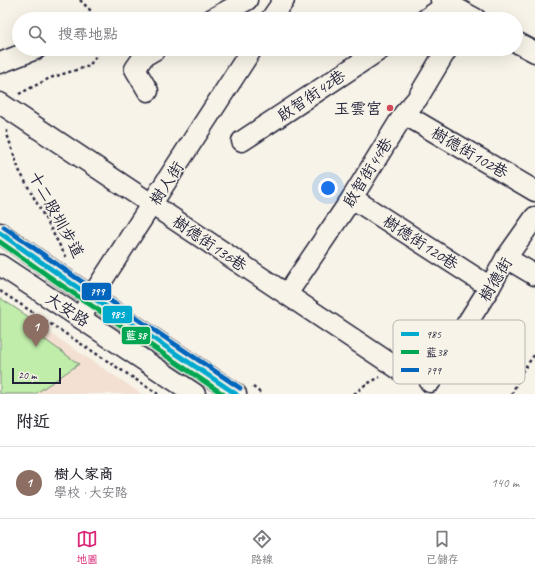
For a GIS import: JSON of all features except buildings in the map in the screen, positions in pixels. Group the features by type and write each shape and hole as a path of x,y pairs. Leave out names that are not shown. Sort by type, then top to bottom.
{"street":[{"path":"225,12 247,0"},
{"path":"276,12 284,0"},
{"path":"433,12 444,2 460,12"},
{"path":"523,46 535,52"},
{"path":"0,63 18,56"},
{"path":"144,56 135,69 148,91"},
{"name":"樹人街","path":"81,318 92,296 248,56"},
{"name":"啟智街42巷","path":"242,142 371,56"},
{"name":"啟智街44巷","path":"287,294 352,198 404,114 417,99 443,56"},
{"name":"樹德街136巷","path":"6,107 393,365"},
{"name":"樹德街102巷","path":"404,114 535,191"},
{"name":"樹德街120巷","path":"352,198 490,287"},
{"name":"樹德街","path":"469,320 506,258 535,217"},
{"name":"大安路","path":"0,232 92,296 243,390"},
{"path":"506,258 535,275"},
{"name":"大安路","path":"0,264 195,394"}],"path":[{"path":"80,0 91,12"},
{"name":"十二股圳步道","path":"69,262 19,170 7,134 6,107 15,96 50,78 89,66 96,56"},
{"path":"0,291 158,394"},
{"path":"525,368 535,354"},
{"path":"512,394 516,384"},
{"path":"243,390 262,394"}],"shaded area":[{"path":"0,300 142,394 0,394"}],"green space":[{"path":"0,298 38,323 30,329 79,364 35,394 0,394"}],"transit line":[{"name":"799","path":"4,227 75,277 240,388"},
{"name":"985","path":"0,233 71,283 236,394"},
{"name":"藍38","path":"0,242 223,394"}],"place":[{"name":"玉雲宮","path":"390,108"},
{"name":"樹人家商","path":"36,347"}]}
